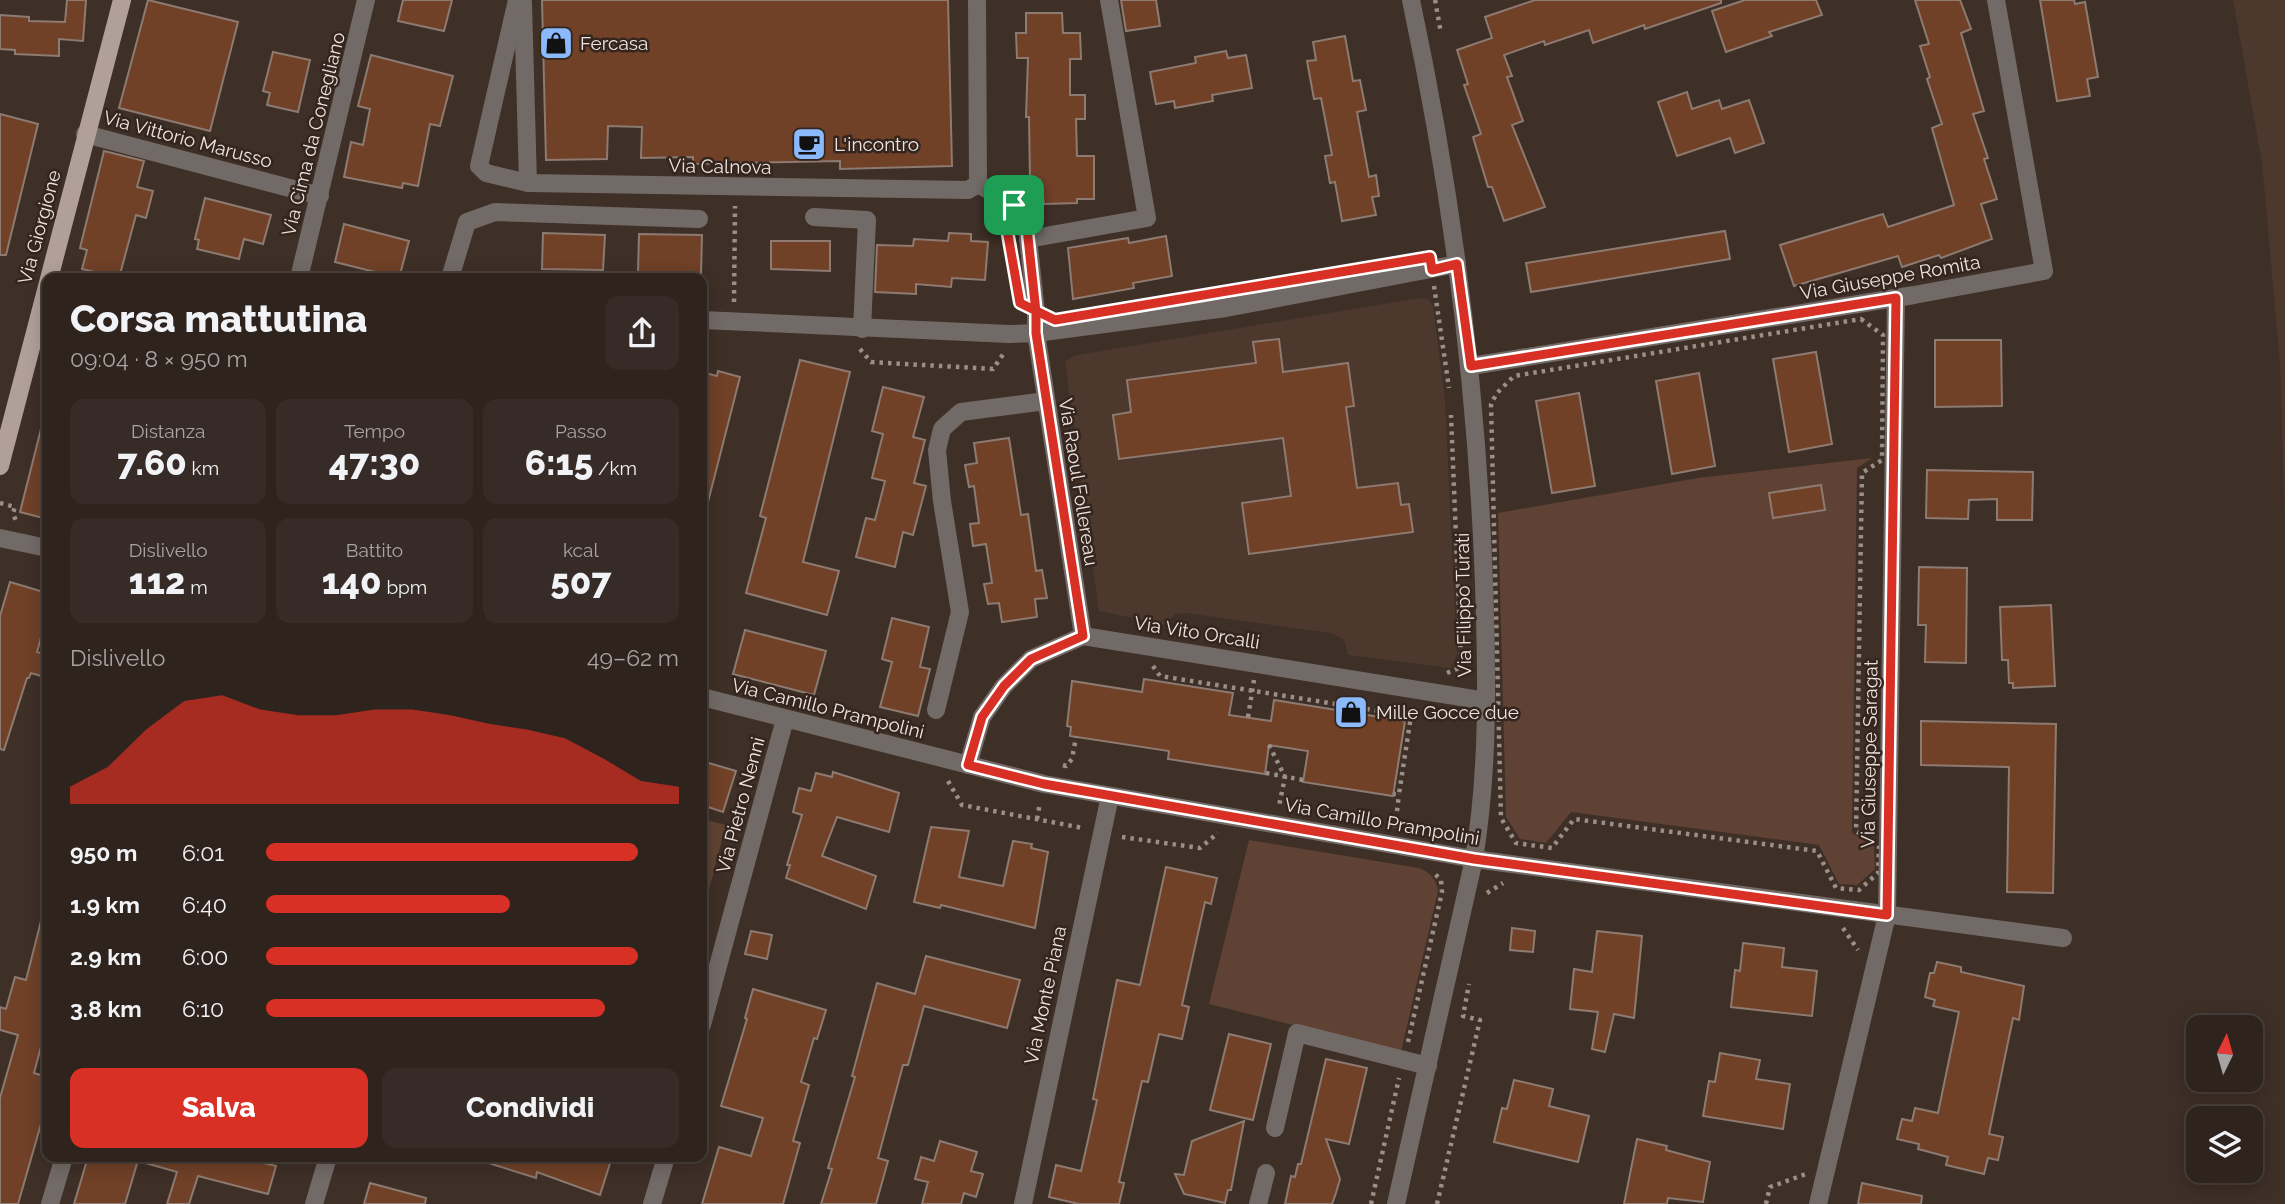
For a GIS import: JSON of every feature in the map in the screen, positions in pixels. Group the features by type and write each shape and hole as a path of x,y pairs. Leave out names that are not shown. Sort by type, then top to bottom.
{"main road":[{"name":"Via Giorgione","path":"49,273 122,0"},
{"name":"Via Giorgione","path":"0,466 42,302"}],"street":[{"name":"Via Cima da Conegliano","path":"300,273 366,0"},
{"name":"Via Calnova","path":"517,0 479,166 486,173 528,183 968,190 978,184"},
{"path":"523,0 528,183"},
{"path":"977,0 978,184"},
{"path":"1028,239 1147,218 1109,0"},
{"name":"Via Filippo Turati","path":"1396,1204 1474,859 1482,810 1486,701 1482,514 1471,366 1457,264 1411,0"},
{"name":"Via Giuseppe Romita","path":"1471,366 1896,298 2044,271 1996,0"},
{"name":"Via Vittorio Marusso","path":"85,134 320,196"},
{"name":"Via Raoul Follereau","path":"978,184 1014,205 1026,219 1036,333 1083,636"},
{"path":"452,273 467,222 495,212 699,219"},
{"path":"814,216 867,220 862,329"},
{"path":"707,320 862,329 1036,333 1226,308 1457,264"},
{"name":"Via Giuseppe Saragat","path":"1818,1204 1887,915 1896,298"},
{"path":"936,710 960,612 942,501 937,450 942,429 961,412 1046,401"},
{"path":"0,538 42,547"},
{"path":"968,765 982,717 1004,686 1031,659 1083,636"},
{"name":"Via Vito Orcalli","path":"1083,636 1486,701"},
{"name":"Via Camillo Prampolini","path":"707,698 1044,784 1110,796 1474,859 2063,938"},
{"name":"Via Pietro Nenni","path":"707,984 710,960 785,719"},
{"name":"Via Monte Piana","path":"1023,1204 1110,796"},
{"path":"1275,1128 1297,1033 1428,1066"},
{"path":"50,1204 63,1162"},
{"path":"314,1204 327,1162"},
{"path":"652,1204 665,1162"},
{"path":"1258,1204 1266,1173"}],"path":[{"path":"734,306 735,187"},
{"path":"1432,270 1449,389"},
{"path":"1860,319 1883,335 1882,460 1862,473 1856,831 1879,846 1878,873 1859,890 1836,888 1817,851 1574,819 1552,848 1516,843 1501,818 1491,404 1497,393 1514,376 1860,319"},
{"path":"1443,675 1459,668 1461,659 1451,403"},
{"path":"0,503 15,507 13,513 17,522 27,524"},
{"path":"1150,662 1160,676 1411,716 1399,794 1394,793"},
{"path":"1248,717 1256,662"},
{"path":"1057,764 1066,766 1072,759 1076,737"},
{"path":"1269,745 1285,777 1276,823"},
{"path":"1266,773 1303,780"},
{"path":"939,778 951,781 962,804 1087,829"},
{"path":"1116,836 1200,848 1223,829"},
{"path":"1371,1204 1443,892 1441,880 1431,870"},
{"path":"1483,901 1487,892 1499,884 1514,882"},
{"path":"1841,925 1859,953"},
{"path":"1437,1204 1480,1020 1463,1016 1470,978"},
{"path":"1766,1204 1770,1187 1810,1173"}],"shaded area":[{"path":"2233,0 2285,0 2285,525 2280,363 2262,163"},
{"path":"1420,298 1428,299 1433,306 1445,400 1457,655 1451,668 1348,655 1344,640 1331,633 1185,613 1175,614 1166,625 1099,611 1065,362 1073,356 1083,354"},
{"path":"1872,458 1857,468 1852,833 1874,846 1875,869 1857,885 1839,884 1819,845 1571,812 1546,843 1520,839 1506,817 1498,513 1698,478"},
{"path":"707,820 726,825 707,897"},
{"path":"1249,840 1419,868 1432,877 1438,891 1401,1052 1209,1004"}],"building":[{"path":"67,0 86,0 83,41 59,39 59,56 15,54 15,50 0,49 0,15 29,17 29,21 65,22"},
{"path":"148,0 238,22 210,131 119,108"},
{"path":"403,0 452,0 444,31 398,21"},
{"path":"542,0 948,0 952,166 840,169 840,161 693,164 693,157 641,158 642,127 608,126 607,159 546,160"},
{"path":"1121,0 1156,0 1160,26 1126,31"},
{"path":"1535,0 1721,0 1721,3 1645,29 1644,25 1593,43 1589,30 1545,45 1544,41 1504,55 1512,76 1507,77 1523,121 1512,125 1545,207 1504,221 1492,187 1488,187 1473,137 1481,134 1464,85 1468,84 1457,50 1492,38 1485,17"},
{"path":"1745,0 1816,0 1822,15 1769,32 1772,36 1726,52 1712,11"},
{"path":"1915,0 1960,0 1971,29 1961,33 1984,111 1973,114 1988,158 1984,159 1997,199 1981,204 1992,239 1941,258 1939,255 1902,267 1898,256 1794,286 1780,245 1883,214 1888,227 1954,205 1932,128 1942,124 1927,79 1930,77 1920,46 1929,44"},
{"path":"2040,0 2074,0 2075,4 2085,2 2098,77 2087,79 2090,96 2057,101"},
{"path":"1026,13 1062,13 1063,33 1080,33 1081,59 1070,59 1070,95 1085,95 1085,119 1076,119 1077,156 1094,156 1094,199 1077,199 1077,203 1044,204 1043,197 1040,197 1040,180 1030,180 1029,117 1026,117 1028,58 1017,58 1016,33 1026,33"},
{"path":"1345,36 1353,81 1360,80 1366,110 1357,112 1369,177 1376,175 1379,196 1372,197 1376,215 1342,221 1335,182 1330,183 1325,156 1332,155 1321,98 1314,99 1307,61 1316,60 1313,42"},
{"path":"1226,51 1228,58 1246,55 1252,88 1212,95 1213,101 1175,108 1174,101 1156,104 1150,72 1196,63 1195,57"},
{"path":"273,52 310,60 298,112 267,105 270,93 263,91"},
{"path":"371,55 453,76 440,126 430,124 418,186 403,183 402,188 344,177 351,142 363,145 370,109 358,106"},
{"path":"1687,92 1692,109 1719,100 1722,109 1749,100 1764,143 1735,153 1730,138 1677,156 1658,102"},
{"path":"0,114 38,124 6,255 0,255"},
{"path":"104,151 144,161 137,187 153,191 146,218 136,215 120,273 98,273 82,269 87,250 80,248"},
{"path":"205,198 271,215 263,244 244,239 239,259 197,249 199,240 195,239"},
{"path":"344,224 409,241 400,273 379,273 335,262"},
{"path":"1725,231 1730,259 1531,292 1526,263"},
{"path":"543,233 605,235 603,270 542,269"},
{"path":"949,233 971,234 971,241 988,242 985,280 952,278 951,287 916,284 916,294 875,292 877,245 913,246 914,239 948,241"},
{"path":"639,234 702,235 701,273 638,272"},
{"path":"1166,236 1172,276 1133,283 1134,288 1073,299 1068,248 1128,238 1129,243"},
{"path":"771,241 830,241 830,271 771,269"},
{"path":"1279,339 1283,372 1348,363 1354,406 1346,407 1357,488 1398,483 1401,505 1409,504 1413,532 1249,554 1242,503 1291,496 1283,438 1119,459 1113,415 1131,412 1127,380 1256,363 1253,342"},
{"path":"1935,340 2001,340 2002,406 1935,407"},
{"path":"1816,352 1832,444 1789,452 1773,359"},
{"path":"800,360 850,372 803,562 839,571 827,615 746,593 766,518 760,516"},
{"path":"718,371 740,377 708,502 707,373 717,376"},
{"path":"1699,373 1715,466 1672,474 1656,381"},
{"path":"883,387 924,397 913,437 925,440 914,483 926,486 913,535 903,532 895,567 856,557 866,518 875,520 885,481 872,478 883,434 872,431"},
{"path":"1579,393 1595,486 1552,493 1536,401"},
{"path":"41,429 42,429 42,518 20,512"},
{"path":"1009,438 1021,515 1028,514 1036,571 1042,570 1047,598 1035,599 1037,617 1002,622 999,603 988,604 984,584 992,583 986,544 973,546 970,524 979,523 974,486 969,487 965,465 977,463 974,443"},
{"path":"1927,470 2033,472 2032,520 1997,520 1997,499 1969,500 1968,519 1926,518"},
{"path":"1821,485 1825,510 1773,518 1769,493"},
{"path":"1919,567 1967,568 1966,663 1925,662 1926,625 1918,625"},
{"path":"10,582 42,592 42,634 37,652 42,654 42,676 31,673 27,678 4,750 0,749 0,616"},
{"path":"2051,605 2055,686 2013,688 2013,683 2009,683 2008,660 2002,660 2000,607"},
{"path":"892,618 929,627 920,667 930,669 918,716 880,707 892,662 882,659"},
{"path":"745,630 826,651 814,695 733,674"},
{"path":"1144,679 1233,693 1229,715 1271,721 1274,700 1405,721 1393,796 1303,782 1308,751 1269,745 1265,774 1168,759 1169,751 1070,736 1071,727 1067,726 1072,681 1142,692"},
{"path":"1921,721 2056,724 2053,893 2007,892 2009,767 1921,765"},
{"path":"707,762 736,771 723,812 707,807"},
{"path":"833,772 899,793 889,832 837,817 822,856 876,876 866,909 786,878 790,865 787,865 802,815 793,812 799,788 811,791 816,773 832,777"},
{"path":"931,827 969,831 959,877 1003,886 1013,841 1032,844 1031,848 1048,852 1035,928 941,905 940,908 914,902"},
{"path":"1166,867 1217,878 1211,904 1205,902 1182,1005 1189,1007 1182,1039 1159,1034 1148,1082 1142,1081 1119,1182 1124,1183 1119,1204 1079,1204 1049,1197 1056,1165 1081,1171 1097,1100 1093,1099 1117,980 1140,985"},
{"path":"42,921 42,1043 34,1073 42,1075 42,1120 18,1204 0,1204 0,1098 18,1035 0,1030 0,1007 6,1009 15,977 26,980"},
{"path":"1512,928 1535,931 1533,952 1510,950"},
{"path":"751,931 772,935 767,959 745,954"},
{"path":"1597,931 1642,936 1634,1018 1614,1014 1605,1052 1592,1049 1598,1012 1570,1009 1574,969 1592,972"},
{"path":"1743,943 1784,948 1782,967 1817,971 1812,1016 1731,1007 1735,970 1740,971"},
{"path":"926,956 1020,980 1007,1028 924,1006 908,1065 903,1065 878,1158 888,1161 876,1204 821,1204 877,983 915,994"},
{"path":"1937,962 1961,967 1961,972 2024,986 2019,1020 2013,1018 1989,1134 2003,1137 1998,1160 1988,1158 1984,1174 1946,1165 1948,1157 1918,1149 1919,1144 1897,1139 1902,1119 1912,1121 1915,1108 1938,1113 1959,1012 1933,1006 1935,1000 1925,997 1930,973 1934,973"},
{"path":"753,989 826,1010 817,1039 814,1038 801,1082 809,1085 793,1141 800,1143 783,1204 702,1204 719,1147 751,1156 763,1118 721,1106 747,1019 745,1018"},
{"path":"1229,1034 1271,1044 1253,1120 1210,1110"},
{"path":"1720,1053 1760,1060 1756,1079 1790,1084 1783,1129 1703,1116 1709,1081 1715,1082"},
{"path":"1326,1059 1367,1068 1349,1144 1326,1139 1340,1179 1332,1204 1285,1204 1291,1176 1295,1177 1298,1164 1301,1164"},
{"path":"1514,1080 1553,1089 1549,1106 1589,1116 1578,1162 1494,1142 1502,1108 1507,1109"},
{"path":"1244,1121 1231,1190 1228,1190 1225,1203 1184,1194 1175,1174 1184,1175 1192,1141"},
{"path":"1637,1139 1667,1146 1666,1150 1710,1162 1703,1202 1668,1198 1667,1204 1624,1204"},
{"path":"940,1141 977,1152 971,1171 983,1174 976,1197 964,1193 961,1204 922,1204 928,1182 915,1179 921,1157 934,1161"},
{"path":"87,1162 138,1162 125,1204 74,1204"},
{"path":"142,1162 260,1162 276,1166 268,1194 198,1176 189,1204 167,1204 177,1172"},
{"path":"485,1162 610,1162 600,1195 537,1172 536,1178"},
{"path":"370,1183 426,1198 425,1204 364,1204"},
{"path":"1862,1183 1922,1196 1921,1204 1858,1204"}],"place":[{"name":"Fercasa","path":"556,43"},
{"name":"L'incontro","path":"809,144"},
{"name":"Mille Gocce due","path":"1351,712"}],"route":[{"path":"1014,205 1006,224 1020,303 1036,312 1055,320 1430,257 1432,270 1457,264 1471,366 1896,298 1887,915 1474,859 1044,784 968,765 982,717 1004,686 1031,659 1083,636 1036,333 1036,312 1026,219 1014,205"}]}
